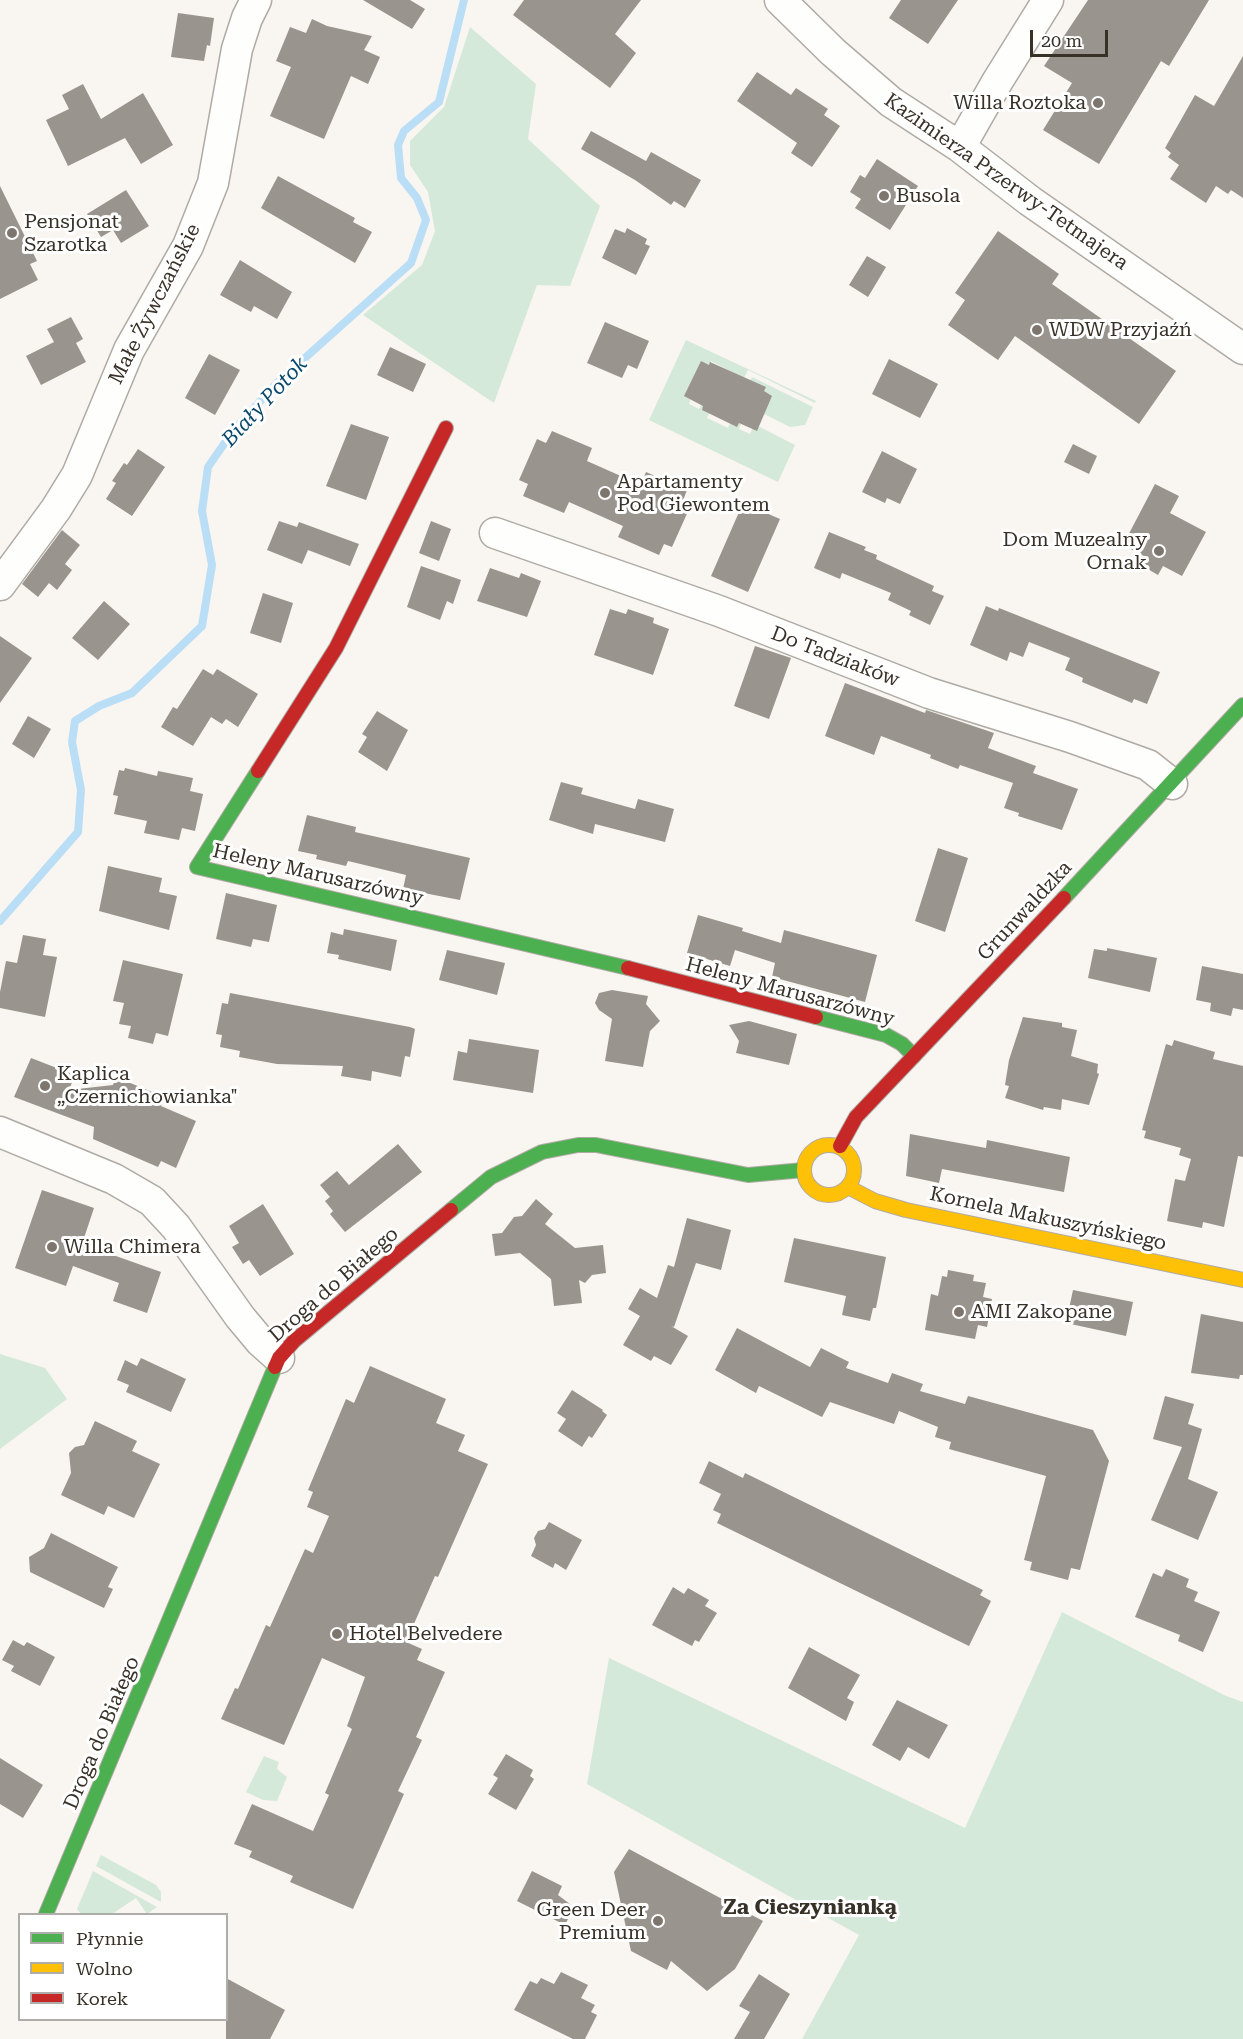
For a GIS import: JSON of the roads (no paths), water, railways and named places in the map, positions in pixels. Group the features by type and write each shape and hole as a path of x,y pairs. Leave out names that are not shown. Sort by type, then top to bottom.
{"street":[{"name":"Małe Żywczańskie","path":"0,585 56,509 77,475 129,350 188,246 213,183 237,49 247,18 256,0"},
{"name":"Kazimierza Przerwy-Tetmajera","path":"780,0 833,52 891,102 960,147 1030,201 1243,349"},
{"path":"960,147 1048,0"},
{"name":"Heleny Marusarzówny","path":"446,428 336,648 197,867 558,950 874,1032 892,1037 914,1056"},
{"name":"Do Tadziaków","path":"495,533 719,611 929,693 1070,737 1148,765 1172,784"},
{"name":"Grunwaldzka","path":"840,1146 848,1128 856,1118 1172,784 1243,705"},
{"path":"0,1132 114,1179 152,1201 176,1227 240,1317 260,1341 279,1358"},
{"name":"Droga do Białego","path":"46,1913 279,1358 294,1341 491,1177 542,1152 578,1144 596,1145 748,1175 804,1170"},
{"path":"826,1144 840,1146 849,1154 854,1164 854,1176 849,1187 833,1195 821,1194 807,1182 804,1170 806,1161 814,1150 826,1144"},
{"name":"Kornela Makuszyńskiego","path":"849,1187 867,1198 890,1206 1243,1280"}],"waterway":[{"name":"Biały Potok","path":"0,921 78,832 81,790 72,742 75,721 99,706 132,693 202,626 212,565 202,511 208,467 233,431 277,383 411,263 426,220 417,198 401,178 398,145 404,131 439,102 464,0"}],"place":[{"name":"Willa Roztoka","path":"1098,103"},
{"name":"Busola","path":"884,196"},
{"name":"Pensjonat Szarotka","path":"12,233"},
{"name":"WDW Przyjaźń","path":"1037,330"},
{"name":"Apartamenty Pod Giewontem","path":"605,493"},
{"name":"Dom Muzealny Ornak","path":"1159,551"},
{"name":"Kaplica „Czernichowianka\"","path":"45,1086"},
{"name":"Willa Chimera","path":"52,1247"},
{"name":"AMI Zakopane","path":"959,1312"},
{"name":"Hotel Belvedere","path":"337,1634"},
{"name":"Green Deer Premium","path":"658,1921"}],"district":[{"name":"Za Cieszynianką","path":"810,1908"}]}
